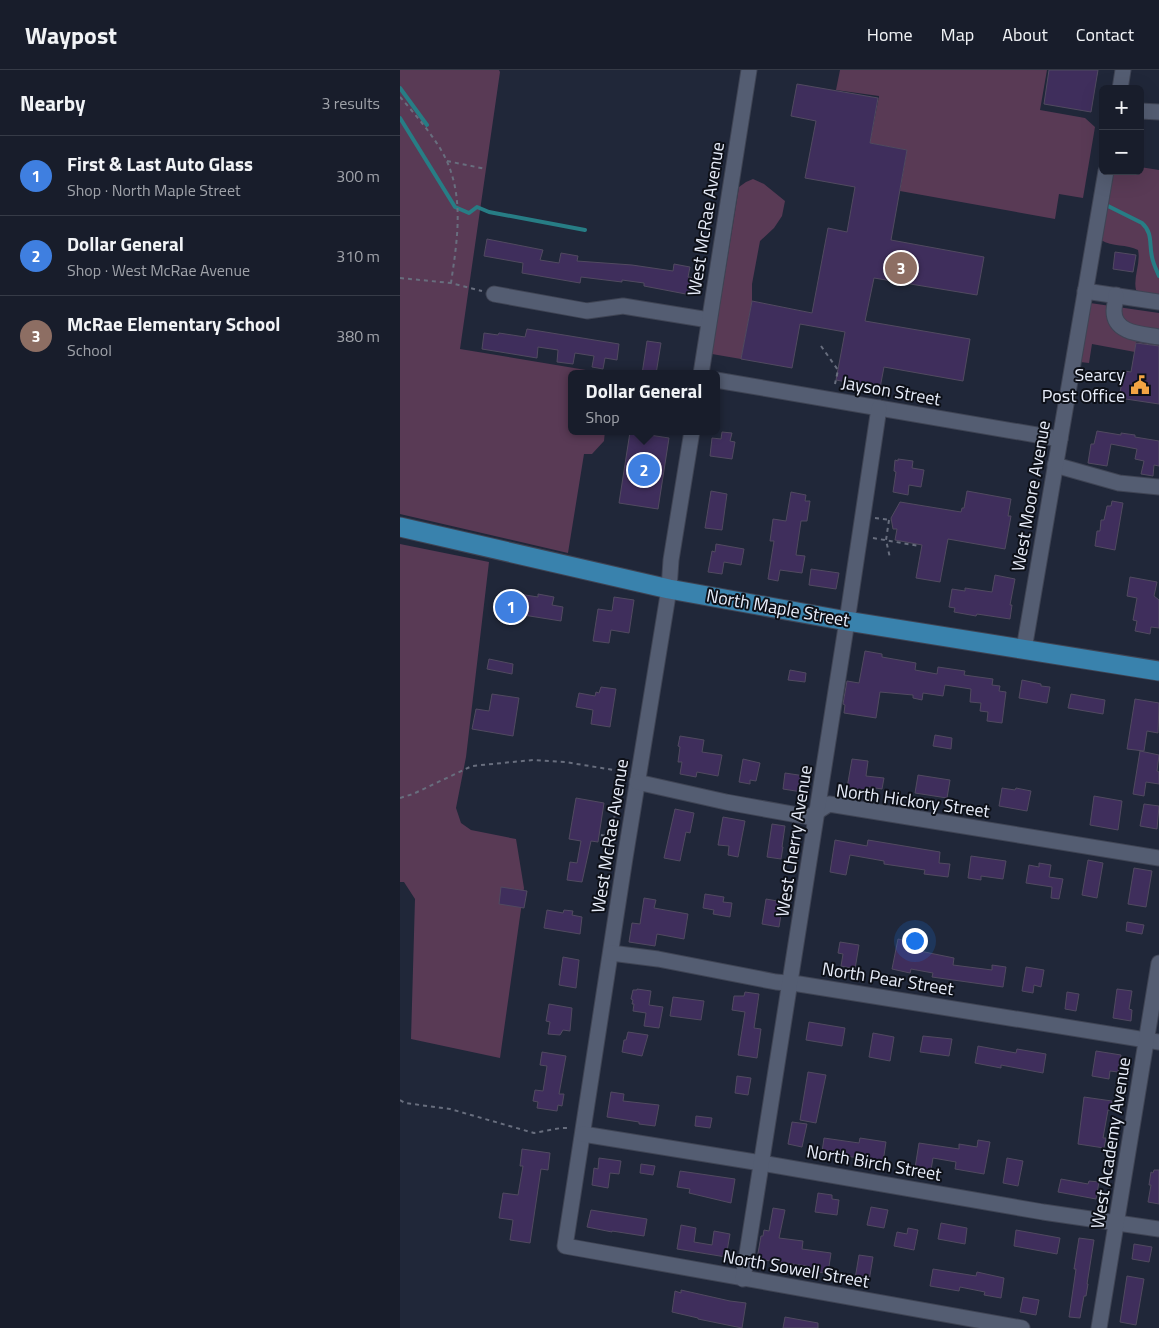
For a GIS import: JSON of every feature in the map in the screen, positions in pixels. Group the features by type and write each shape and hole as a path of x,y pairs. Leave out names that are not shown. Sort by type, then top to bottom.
{"main road":[{"name":"North Maple Street","path":"400,527 669,589 1159,671"}],"street":[{"name":"West McRae Avenue","path":"702,370 749,70"},
{"path":"1121,85 1123,70"},
{"path":"1144,111 1159,112"},
{"name":"West Moore Avenue","path":"1024,649 1105,175"},
{"path":"1085,291 1159,302"},
{"path":"494,294 587,310 623,306 709,320"},
{"path":"1116,295 1114,314 1123,329 1129,332 1159,337"},
{"name":"Jayson Street","path":"720,381 1060,439"},
{"name":"West Cherry Avenue","path":"743,1279 879,408"},
{"name":"West McRae Avenue","path":"565,1246 669,589 671,560 691,435"},
{"path":"1056,465 1119,483 1159,487"},
{"name":"North Hickory Street","path":"638,778 726,802 809,817 829,804 1159,858"},
{"name":"North Pear Street","path":"611,953 658,959 723,973 790,984 1152,1041"},
{"name":"West Academy Avenue","path":"1099,1328 1152,1041 1159,963"},
{"name":"North Birch Street","path":"583,1132 1043,1212 1159,1228"},
{"name":"North Sowell Street","path":"565,1246 1022,1328"}],"path":[{"path":"400,96 438,145 454,178 459,208 458,240 451,283"},
{"path":"447,161 486,169"},
{"path":"400,278 451,283 494,294"},
{"path":"821,346 838,370 835,384"},
{"path":"889,520 886,540 890,558"},
{"path":"868,537 919,546"},
{"path":"400,798 413,794 472,766 533,760 565,762 638,778"},
{"path":"611,836 619,791"},
{"path":"601,835 619,838"},
{"path":"400,1100 405,1103 450,1109 534,1132 560,1128 583,1132"}],"shaded area":[{"path":"400,70 499,70 460,349 586,370 568,370 568,435 605,435 604,441 592,454 584,454 568,553 400,514"},
{"path":"840,70 1047,70 1040,110 1085,118 1095,127 1083,198 1059,194 1055,219 900,191 907,150 870,143 879,96 836,90"},
{"path":"1144,168 1159,170 1159,296 1136,290 1138,250 1110,244 1101,240 1109,175 1144,175"},
{"path":"753,179 764,184 785,201 782,216 774,228 760,241 752,284 752,301 741,359 712,354 739,187"},
{"path":"1090,303 1159,313 1159,346 1136,342 1135,352 1092,344 1089,363 1080,362"},
{"path":"400,544 489,562 466,757 456,808 461,823 471,830 516,839 524,888 500,1058 411,1039 415,899 404,882 400,882"}],"building":[{"path":"1049,70 1098,70 1091,112 1044,104"},
{"path":"797,84 878,98 870,143 907,150 891,240 984,257 977,295 874,278 865,321 970,339 963,381 884,367 880,388 836,380 845,332 800,324 792,368 741,359 752,301 812,313 828,228 847,232 855,187 805,178 816,121 791,116"},
{"path":"487,239 543,250 540,260 559,263 561,253 578,256 577,261 632,265 673,271 674,264 690,267 688,277 695,278 691,295 644,286 644,283 622,280 622,282 581,277 580,283 522,273 523,263 484,256"},
{"path":"1115,252 1136,255 1133,272 1113,269"},
{"path":"527,329 619,344 617,360 605,358 603,369 592,367 594,356 575,353 573,364 557,362 558,350 538,347 537,358 482,349 484,333 525,337"},
{"path":"647,341 661,343 657,370 643,370"},
{"name":"Searcy Post Office","path":"1136,343 1159,346 1159,404 1119,398 1124,371 1131,372"},
{"path":"1097,431 1135,435 1135,437 1159,441 1159,466 1154,465 1153,476 1141,474 1144,461 1135,459 1137,449 1111,444 1107,466 1088,463 1091,444 1094,444"},
{"path":"722,432 732,433 730,441 735,442 732,459 710,456 712,438 721,439"},
{"path":"630,435 650,435 669,438 658,509 619,503"},
{"path":"898,459 913,461 912,468 924,470 921,487 909,485 908,495 893,492 896,472 894,471 895,460 898,461"},
{"path":"711,491 727,494 722,530 705,528"},
{"path":"967,491 1011,499 1008,516 1011,516 1005,549 948,539 940,582 916,578 922,545 895,540 897,529 893,529 891,518 900,502 961,512 962,508 964,508"},
{"path":"791,492 806,495 805,501 810,501 807,521 801,521 796,555 805,556 802,573 780,570 778,581 768,579 774,541 770,541 773,519 786,521"},
{"path":"1112,501 1123,503 1115,550 1095,546 1101,520 1104,520 1107,506 1111,506"},
{"path":"716,544 744,549 741,565 724,562 722,574 708,572 712,551 715,552"},
{"path":"811,569 839,573 836,589 809,585"},
{"path":"995,575 1015,579 1010,605 1012,605 1010,619 954,612 955,608 949,607 952,589 965,591 965,588 992,592"},
{"path":"1130,577 1157,582 1154,596 1159,600 1159,628 1151,627 1150,634 1135,631 1137,621 1133,620 1137,598 1127,596"},
{"path":"506,592 538,597 538,594 554,597 552,605 563,607 561,621 517,614 516,623 501,621"},
{"path":"614,597 634,600 629,633 611,630 609,643 593,641 598,609 612,611"},
{"path":"865,651 882,654 882,657 916,663 915,670 937,674 938,667 965,671 964,675 993,679 992,685 1000,686 999,691 1006,692 1002,723 987,721 988,712 980,711 981,703 970,702 971,689 945,685 943,696 923,693 922,700 913,698 913,695 880,692 876,718 844,713 845,705 843,704 847,681 859,683"},
{"path":"489,659 513,664 512,674 487,669"},
{"path":"790,670 806,673 805,682 788,680"},
{"path":"1022,680 1050,687 1047,703 1019,698"},
{"path":"601,687 616,689 610,727 591,724 593,710 576,707 579,693 595,696 596,692 599,693"},
{"path":"492,694 519,698 513,736 472,729 476,709 489,711"},
{"path":"1071,694 1105,700 1103,714 1068,708"},
{"path":"1135,699 1159,703 1158,733 1147,731 1144,751 1127,749"},
{"path":"935,735 952,738 951,749 933,746"},
{"path":"680,736 704,740 702,752 722,755 718,776 697,772 696,777 680,774 682,762 678,762 680,747 678,746"},
{"path":"1140,751 1159,755 1157,771 1159,772 1159,784 1146,782 1144,796 1133,794"},
{"path":"743,759 760,763 756,781 750,780 750,784 739,782"},
{"path":"852,759 868,761 866,776 884,778 882,789 869,787 868,791 847,788"},
{"path":"785,773 805,776 802,792 783,789"},
{"path":"918,775 950,780 947,798 915,793"},
{"path":"1002,788 1031,791 1027,811 999,806"},
{"path":"1094,796 1122,801 1118,830 1090,825"},
{"path":"576,798 604,803 598,842 591,841 582,882 567,880 570,862 577,863 581,841 569,839"},
{"path":"1144,804 1159,806 1157,829 1140,826"},
{"path":"675,809 694,813 690,833 686,832 680,861 664,858"},
{"path":"723,817 745,821 738,857 728,855 729,846 718,845"},
{"path":"772,824 785,826 781,859 767,857"},
{"path":"835,840 867,846 868,840 940,852 939,863 950,864 948,877 924,874 925,870 884,864 884,861 850,855 846,875 830,872"},
{"path":"971,856 1006,861 1003,879 981,876 981,880 968,878"},
{"path":"1088,860 1103,863 1097,898 1082,895"},
{"path":"1039,863 1051,865 1049,877 1063,879 1059,899 1051,898 1052,887 1026,883 1029,865 1039,867"},
{"path":"1134,868 1152,871 1146,907 1128,904"},
{"path":"501,887 527,891 524,908 499,904"},
{"path":"705,894 724,897 723,902 732,903 730,917 713,914 714,910 703,908"},
{"path":"644,898 656,900 654,908 688,914 684,939 657,934 655,946 629,942 632,923 640,924"},
{"path":"766,899 783,902 779,927 762,924"},
{"path":"547,910 563,913 564,910 573,911 572,915 582,917 580,934 544,928"},
{"path":"1127,922 1144,925 1142,934 1126,931"},
{"path":"898,939 911,942 910,949 954,958 953,965 992,970 992,965 1006,967 1003,987 932,977 933,973 911,969 910,973 892,969"},
{"path":"840,942 859,945 855,969 841,966 843,954 838,953"},
{"path":"563,957 579,960 576,988 559,985"},
{"path":"1026,967 1044,970 1041,987 1034,985 1033,993 1022,991"},
{"path":"1117,989 1132,991 1129,1009 1132,1010 1131,1021 1113,1018"},
{"path":"633,990 651,991 649,1005 663,1007 659,1028 644,1026 646,1013 633,1011 634,1004 632,1004 633,1000 631,999"},
{"path":"745,992 759,994 754,1028 761,1029 757,1058 738,1055 745,1012 732,1010 734,996 744,996"},
{"path":"1067,992 1079,994 1076,1011 1065,1009"},
{"path":"673,997 704,1001 701,1020 670,1016"},
{"path":"549,1004 572,1008 570,1031 563,1030 560,1035 548,1034 550,1022 546,1021"},
{"path":"809,1022 845,1028 842,1046 806,1040"},
{"path":"628,1032 648,1035 642,1056 622,1052 624,1040 626,1040"},
{"path":"873,1033 894,1037 890,1061 869,1057"},
{"path":"923,1036 952,1039 949,1056 920,1052"},
{"path":"978,1046 1016,1053 1017,1049 1046,1054 1043,1073 1001,1065 1001,1068 975,1063"},
{"path":"1096,1051 1121,1055 1118,1072 1110,1071 1109,1079 1092,1076"},
{"path":"542,1052 566,1056 559,1094 564,1094 562,1106 558,1105 557,1111 537,1108 538,1102 533,1101 535,1090 543,1091 547,1066 540,1065"},
{"path":"808,1072 826,1075 816,1123 800,1120"},
{"path":"737,1076 751,1078 748,1095 735,1093"},
{"path":"611,1092 624,1094 623,1101 659,1105 655,1126 607,1117"},
{"path":"1084,1097 1112,1101 1111,1110 1108,1110 1103,1138 1106,1138 1104,1148 1078,1144"},
{"path":"696,1116 712,1118 710,1128 695,1126"},
{"path":"792,1122 807,1124 802,1147 788,1144"},
{"path":"824,1138 859,1143 860,1138 886,1142 883,1162 822,1152"},
{"path":"978,1140 990,1142 984,1174 955,1169 956,1162 933,1158 931,1170 915,1168 919,1143 959,1149 959,1144 977,1147"},
{"path":"522,1149 550,1153 548,1170 541,1169 530,1243 510,1240 513,1220 499,1218 503,1193 518,1195 523,1166 520,1166"},
{"path":"599,1158 621,1161 619,1174 610,1173 608,1188 592,1185 594,1168 598,1169"},
{"path":"1007,1158 1023,1161 1018,1186 1003,1183"},
{"path":"641,1164 655,1166 653,1175 640,1173"},
{"path":"1154,1170 1159,1170 1159,1204 1148,1202 1151,1172 1153,1173"},
{"path":"680,1171 735,1179 731,1203 689,1193 690,1189 677,1187"},
{"path":"1061,1179 1088,1184 1089,1181 1099,1182 1096,1199 1058,1192"},
{"path":"818,1193 832,1195 832,1199 839,1200 837,1215 815,1212"},
{"path":"871,1207 888,1210 884,1228 867,1225"},
{"path":"773,1208 785,1210 779,1238 803,1241 802,1249 831,1253 828,1273 807,1271 807,1266 757,1259 761,1236 763,1236 764,1230 769,1231"},
{"path":"591,1210 647,1219 644,1236 587,1227"},
{"path":"941,1223 967,1228 965,1244 938,1239"},
{"path":"681,1225 696,1228 694,1242 712,1245 714,1231 730,1234 726,1257 677,1249"},
{"path":"908,1228 918,1230 914,1250 894,1246 897,1232 907,1234"},
{"path":"1016,1230 1060,1238 1057,1254 1014,1246"},
{"path":"1079,1238 1094,1240 1086,1296 1084,1296 1080,1318 1069,1317"},
{"path":"1134,1244 1152,1247 1149,1262 1132,1259"},
{"path":"859,1255 873,1257 869,1281 855,1279"},
{"path":"933,1269 976,1276 977,1272 1004,1278 1001,1298 984,1295 985,1292 960,1287 959,1291 930,1286"},
{"path":"1127,1276 1144,1279 1136,1325 1120,1322"},
{"path":"681,1290 746,1303 742,1328 672,1312 675,1291 681,1293"},
{"path":"1023,1297 1039,1300 1036,1315 1020,1312"},
{"path":"785,1317 818,1323 818,1328 783,1328"}],"waterway":[{"path":"400,88 427,125"},
{"path":"400,118 455,207 469,213 477,207 489,212 585,230"},
{"path":"1106,205 1142,223 1148,231 1152,259 1159,276"}],"place":[{"name":"McRae Elementary School","path":"901,268"},
{"name":"Searcy Post Office","path":"1140,385"},
{"name":"Dollar General","path":"644,470"},
{"name":"First & Last Auto Glass","path":"511,607"}]}
